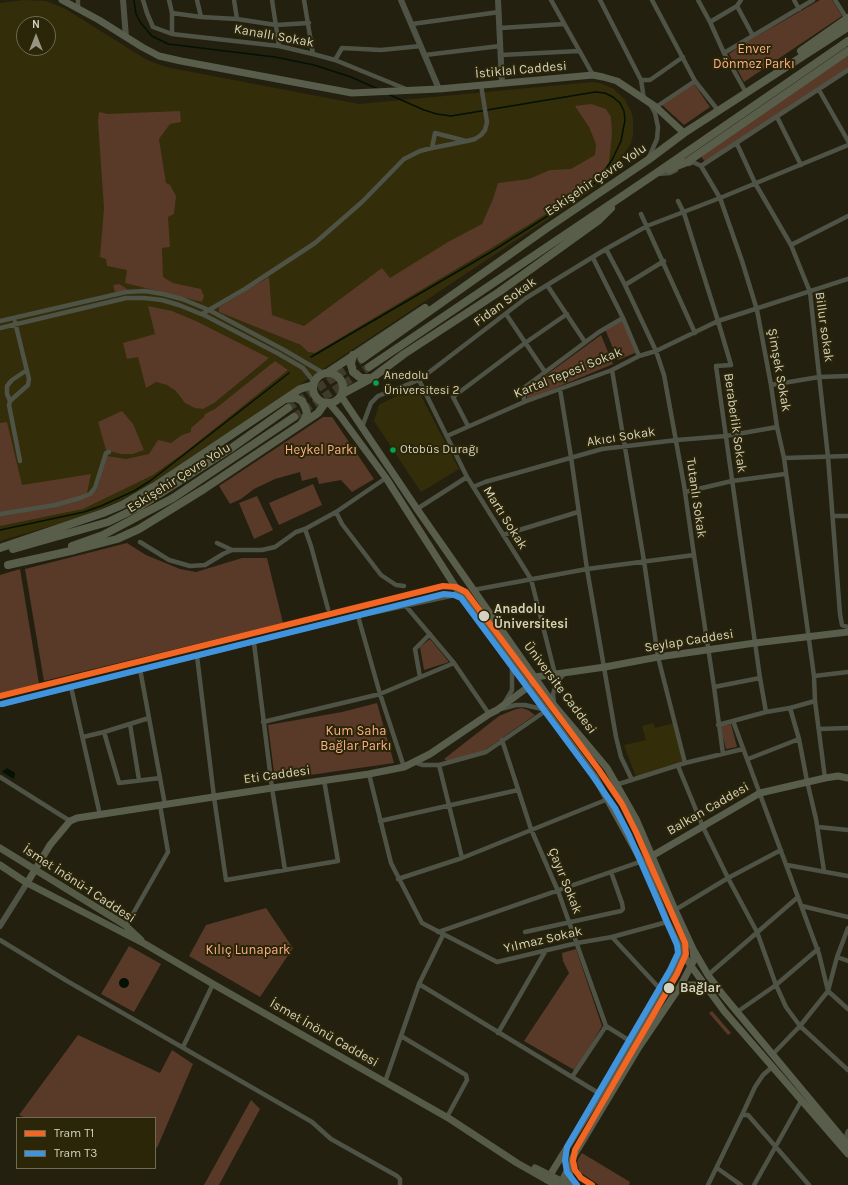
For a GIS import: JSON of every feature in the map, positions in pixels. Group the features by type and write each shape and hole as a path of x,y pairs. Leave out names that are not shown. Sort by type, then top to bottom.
{"highway":[{"path":"684,133 744,89 848,21"},
{"name":"Eskişehir Çevre Yolu","path":"362,359 547,228 648,160 684,133 848,21"},
{"path":"368,367 655,174 848,41"},
{"path":"655,174 687,162 848,51"},
{"path":"8,564 75,550 117,539 139,529 204,489 318,413 327,404 338,400 342,395 372,378 404,354 499,292 599,220 623,195"},
{"path":"327,404 320,402 314,394 314,384 318,377 547,228"},
{"path":"353,355 351,364 353,372 362,378 372,378"},
{"path":"326,373 336,375 342,381 342,395"},
{"path":"0,548 103,513 122,505 155,486 300,389 314,384"},
{"path":"284,400 296,398 302,402 306,413 305,420 301,424"},
{"name":"Eskişehir Çevre Yolu","path":"0,552 108,522 139,507 230,449 288,408"},
{"name":"Eskişehir Çevre Yolu","path":"0,567 103,535 132,521 173,498 294,417"}],"main road":[{"path":"62,0 154,54 173,60 356,94 410,91"},
{"name":"İstiklal Caddesi","path":"439,89 593,75 617,81 647,100 684,133"},
{"name":"Kanallı Sokak","path":"410,91 439,89"},
{"name":"Üniversite Caddesi","path":"342,395 362,428 417,509 554,705 607,768 636,819 675,910 695,953 708,974 723,995 772,1055 847,1144"},
{"name":"Üniversite Caddesi","path":"327,404 341,417 386,478 460,594 595,777 642,861 667,922 683,954 691,966 724,1011 848,1154"},
{"name":"Seylap Caddesi","path":"535,677 755,643 848,632"},
{"name":"Eti Caddesi","path":"70,821 77,818 214,796 369,774 404,767 430,754 497,710 528,687 533,682 535,677"},
{"name":"Balkan Caddesi","path":"652,856 760,793 806,781 838,776 848,778"},
{"path":"27,883 50,845 70,821"},
{"name":"İsmet İnönü-1 Caddesi","path":"0,848 126,926 145,944"},
{"name":"İsmet İnönü-1 Caddesi","path":"0,865 27,883 145,944"},
{"name":"İsmet İnönü Caddesi","path":"145,944 447,1117 490,1146 561,1184"},
{"path":"548,1178 683,954 695,953 694,960 681,985 639,1047 571,1162 561,1184"},
{"path":"681,985 700,986 709,991"},
{"path":"571,1162 570,1174 573,1185"}],"street":[{"path":"78,0 78,9"},
{"path":"123,0 126,37"},
{"name":"Kanallı Sokak","path":"143,0 153,27 172,34 279,46 313,54 335,60 410,91"},
{"path":"169,0 172,13 172,34"},
{"path":"197,0 201,17"},
{"path":"234,0 237,19"},
{"path":"272,0 279,46"},
{"path":"304,0 309,22 313,54"},
{"path":"401,0 439,89"},
{"path":"498,0 502,83"},
{"path":"551,0 593,75"},
{"path":"600,0 641,80 647,100 655,113 658,127 657,139 648,160"},
{"path":"652,0 695,81 717,109"},
{"path":"698,0 724,53 744,89"},
{"path":"710,22 737,6 741,0"},
{"path":"794,0 799,9"},
{"path":"724,53 813,0"},
{"path":"835,0 848,21"},
{"path":"737,6 753,36"},
{"path":"412,24 499,12"},
{"path":"172,13 201,17 237,19 276,25 309,22"},
{"path":"500,28 564,24"},
{"path":"335,60 342,48 381,50 421,46"},
{"path":"425,55 500,46"},
{"path":"501,55 579,51"},
{"path":"641,80 650,80 683,57"},
{"path":"655,174 670,173 693,162 701,166 737,144 848,70"},
{"path":"656,107 695,81"},
{"path":"202,314 245,289 315,243 362,202 404,159 412,154 432,148 475,139 484,132 486,128 486,119 481,85"},
{"path":"818,90 848,141"},
{"path":"777,117 801,165"},
{"path":"432,148 435,133 467,141"},
{"name":"Billur sokak","path":"737,144 755,183 791,245 810,292 828,457"},
{"name":"Fidan Sokak","path":"362,428 371,404 378,396 419,380 547,285 606,249 647,226 684,213 848,145"},
{"name":"Şimşek Sokak","path":"701,166 720,198 757,310 777,427 784,458 814,676 815,701 825,778"},
{"name":"Beraberlik Sokak","path":"678,201 684,213 731,365 716,366 766,712"},
{"path":"641,214 696,332"},
{"path":"791,245 848,216"},
{"name":"Tutanlı Sokak","path":"606,249 656,350 664,375 685,492 723,754"},
{"path":"593,258 623,318 639,356"},
{"path":"625,285 664,261"},
{"name":"Kartal Tepesi Sokak","path":"447,436 524,402 612,370 639,356 656,350 718,321 757,310 848,279"},
{"path":"547,285 586,342"},
{"path":"0,321 126,292 145,291 182,299 209,310 326,373"},
{"path":"0,328 126,298 162,300 180,305 202,314 301,366 314,384"},
{"path":"506,314 545,372"},
{"path":"468,426 453,397 525,343 567,314"},
{"path":"10,401 28,385 30,379 14,318"},
{"path":"524,402 525,387 599,332 623,318"},
{"path":"20,461 9,410 10,401 6,394 7,386 17,376 27,370"},
{"path":"612,370 644,561 658,657 686,763"},
{"path":"771,385 820,377 848,376"},
{"name":"Martı Sokak","path":"419,380 472,487 531,579 555,674"},
{"path":"560,389 587,569 616,737 621,757 632,780"},
{"name":"Akıcı Sokak","path":"472,487 602,449 676,440 726,436 777,427"},
{"path":"0,514 55,504 90,494 95,488 106,453 109,452"},
{"path":"784,458 848,456"},
{"path":"828,457 840,614 842,625 848,627"},
{"path":"685,492 732,481 785,474"},
{"path":"417,509 467,477"},
{"path":"140,542 169,560 190,566 205,565 232,550 262,550 275,547 296,532 305,529 336,512 386,478"},
{"path":"336,512 342,524 381,575 396,585 404,586"},
{"path":"503,535 578,512"},
{"path":"833,516 848,516"},
{"path":"305,529 328,609"},
{"path":"217,543 232,550"},
{"path":"473,590 587,569 694,555"},
{"path":"0,705 358,616 460,594"},
{"path":"405,605 454,664 489,714"},
{"path":"358,616 380,694 404,767"},
{"path":"420,677 415,649 430,634"},
{"path":"254,643 272,788 285,870"},
{"path":"198,656 214,796 226,880 338,861 324,780"},
{"path":"263,722 380,694 454,664"},
{"path":"497,710 508,700 512,690 512,666"},
{"path":"126,926 168,852 160,778 140,669"},
{"path":"554,705 553,694 558,681 562,675 567,672"},
{"path":"814,676 848,672"},
{"path":"714,687 760,678"},
{"path":"71,687 100,815"},
{"path":"718,725 815,701"},
{"path":"497,710 516,705 525,705 547,710"},
{"path":"790,708 799,739 806,781 818,827 824,871"},
{"path":"414,762 423,765 438,765 486,752 547,710"},
{"path":"83,737 149,718"},
{"path":"733,721 818,949 828,991 848,1009"},
{"path":"130,724 139,780"},
{"path":"819,729 848,728"},
{"path":"104,732 118,783 160,778"},
{"path":"748,759 799,739"},
{"name":"Çayır Sokak","path":"502,740 531,829 558,891 606,1026"},
{"path":"616,784 686,763 743,749"},
{"path":"438,765 462,858"},
{"path":"678,766 703,826 756,932 776,986 786,1007 800,1026 848,1070"},
{"name":"Yılmaz Sokak","path":"369,774 391,863 422,923 497,962 577,943 612,937 667,922"},
{"path":"0,777 70,821"},
{"path":"380,821 518,790"},
{"path":"398,879 462,858 608,799"},
{"path":"818,827 848,830"},
{"path":"675,910 728,878 781,850"},
{"path":"438,932 642,861"},
{"path":"787,865 848,876"},
{"path":"525,932 621,911 623,909 622,903 611,872"},
{"path":"0,926 27,883"},
{"path":"708,974 798,897"},
{"path":"802,906 848,917"},
{"path":"772,1055 800,1026 828,991 837,957 848,928"},
{"path":"385,1082 419,984 443,935"},
{"path":"612,937 662,991"},
{"path":"0,940 73,984 312,1122 331,1139 397,1176 400,1179 400,1185"},
{"path":"737,1012 776,986 818,949"},
{"path":"498,1033 546,950"},
{"path":"837,957 848,961"},
{"path":"183,1047 213,984"},
{"path":"419,984 600,1094"},
{"path":"572,1077 606,1026 630,1041"},
{"path":"401,1036 467,1078 447,1117"},
{"path":"708,1185 754,1087 763,1075 771,1068 775,1068"},
{"path":"754,1185 800,1103"},
{"path":"742,1115 748,1115 809,1185"},
{"path":"847,1144 846,1138 848,1131"},
{"path":"717,1168 741,1185"}],"shaded area":[{"path":"24,0 46,1 64,8 147,60 166,67 359,104 592,82 600,83 614,89 625,100 632,113 633,120 633,135 631,143 623,155 590,191 151,484 119,501 85,516 0,541 0,3"},
{"path":"416,386 459,469 421,492 374,421 379,405"},
{"path":"653,723 655,728 674,723 685,763 636,777 624,745 646,740 642,726"},
{"path":"7,768 15,773 14,779 2,772"},
{"path":"124,978 129,983 124,988 119,983"}],"green space":[{"name":"Enver Dönmez Parkı","path":"820,0 832,0 842,16 744,82 729,54 743,44"},
{"path":"848,54 848,70 705,162 700,155"},
{"path":"693,82 710,107 684,125 662,105"},
{"path":"591,104 606,109 611,117 612,134 609,162 602,173 591,183 568,200 490,249 315,353 308,352 301,345 219,312 219,307 269,277 272,315 304,326 382,268 390,278 448,242 482,224 498,183 529,179 550,170 571,169 595,155 596,144 589,127 575,106"},
{"path":"180,111 181,122 170,124 159,139 166,183 170,185 176,196 174,214 168,217 170,247 162,248 163,277 173,283 201,289 204,296 202,302 125,283 127,270 107,266 106,259 100,257 104,208 98,121 99,112 108,114"},
{"path":"119,284 127,290 115,292 113,285"},
{"path":"148,306 172,311 196,321 269,358 214,403 203,409 195,408 185,403 176,391 167,385 156,382 146,388 138,357 127,359 123,343 155,334"},
{"path":"623,320 637,352 618,360 605,329"},
{"path":"601,335 613,364 527,400 527,394 531,386"},
{"path":"275,361 288,370 184,453 153,475 83,509 0,526 0,423 7,422 22,485 91,474 86,498 97,490 107,456 126,459 149,454 158,440 171,443 182,435 191,432 191,428 204,417 205,414 215,409"},
{"path":"122,411 133,424 144,450 133,454 121,454 106,450 98,422"},
{"name":"Heykel Parkı","path":"323,417 332,417 374,479 352,492 341,480 319,484 317,477 302,481 300,472 275,479 254,489 241,499 230,504 219,486"},
{"path":"313,484 322,505 279,525 269,503"},
{"path":"257,496 273,530 254,539 239,503"},
{"path":"127,543 146,555 180,569 196,572 242,558 267,558 283,623 44,681 25,569"},
{"path":"20,569 39,684 0,694 0,575"},
{"path":"430,639 449,662 424,670 420,647"},
{"name":"Kum Saha Bağlar Parkı","path":"377,703 394,763 275,780 268,725 342,712"},
{"path":"522,708 535,715 482,752 447,761 444,759 499,716"},
{"path":"731,724 737,747 726,749 720,726"},
{"name":"Kılıç Lunapark","path":"266,908 293,948 260,997 189,956 206,925"},
{"path":"129,946 161,964 134,1012 101,994"},
{"path":"576,949 602,1026 576,1071 524,1041 569,973 563,961 562,953"},
{"path":"712,1011 731,1033 728,1035 709,1013"},
{"path":"78,1035 160,1073 172,1050 193,1064 157,1148 156,1117 24,1117 19,1115"},
{"path":"251,1100 260,1109 219,1185 204,1185"},
{"path":"582,1153 630,1182 629,1185 599,1185 580,1172 577,1163"}],"waterway":[{"path":"134,0 136,14 140,22 152,36 168,44 275,57 314,65 351,77 378,89"},
{"path":"311,357 491,252 568,203 593,185 612,160 621,141 625,120 624,111 620,103 605,93 595,92 451,116 424,110 390,95"},
{"path":"0,530 84,512 134,491 150,481 289,373"}],"tunnel":[{"path":"288,408 362,359"},
{"path":"294,417 369,367"}],"tram line":[{"name":"T1","path":"0,696 443,586 456,587 466,592 599,770 622,804 685,943 686,954 677,974 575,1150 573,1161 575,1170 581,1178 592,1185"},
{"name":"T3","path":"2,704 444,594 454,595 461,598 615,808 629,835 677,945 678,953 670,970 567,1147 565,1161 567,1172 577,1185"}],"place":[{"name":"Anedolu Üniversitesi 2","path":"376,383"},
{"name":"Otobüs Durağı","path":"393,450"},
{"name":"Anadolu Üniversitesi","path":"484,616"},
{"name":"Bağlar","path":"669,988"}]}
